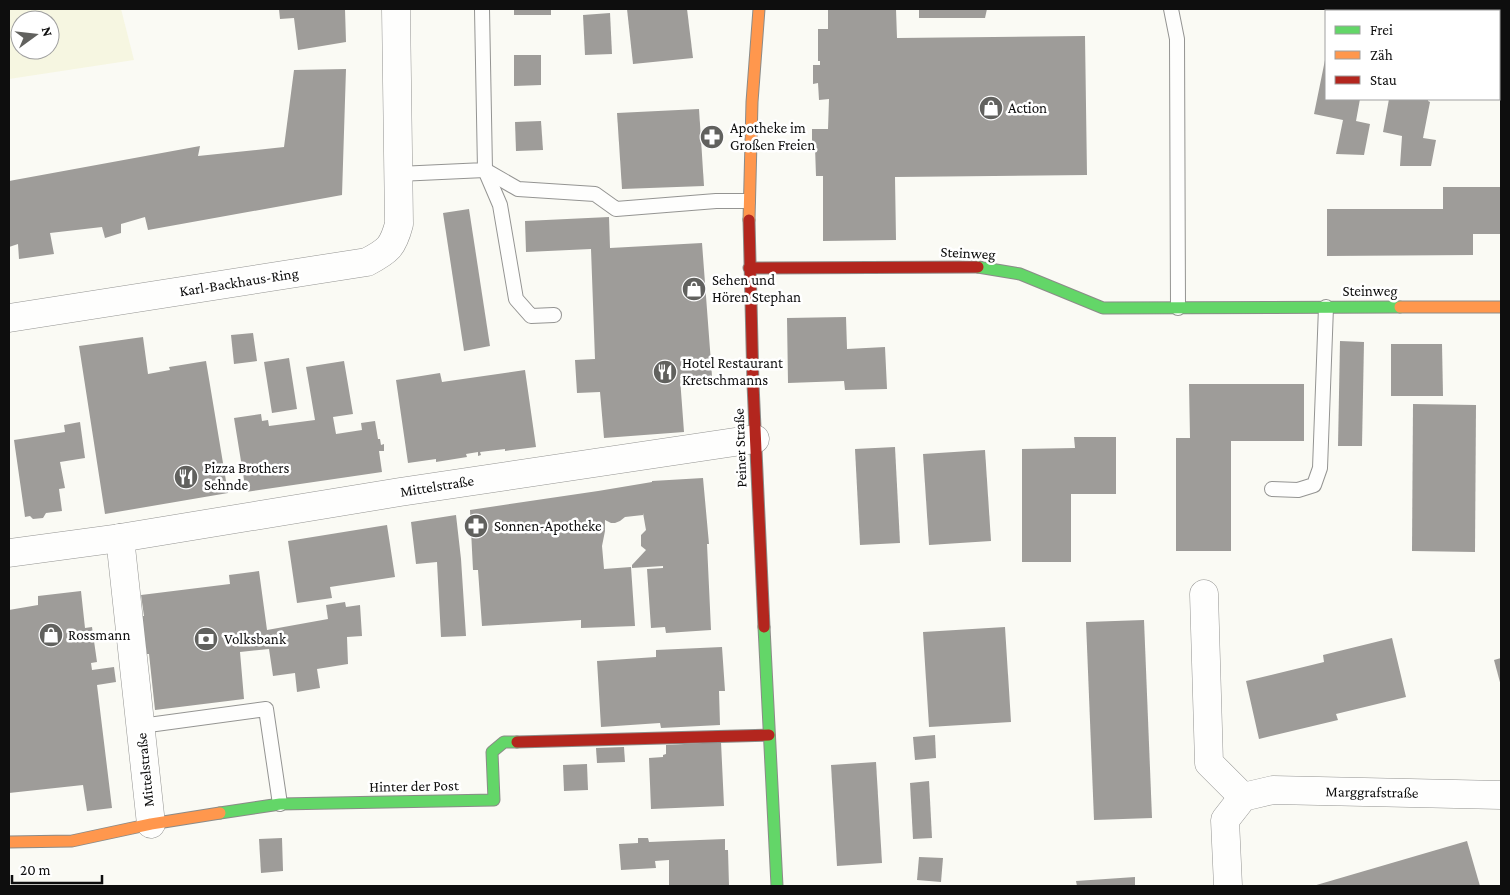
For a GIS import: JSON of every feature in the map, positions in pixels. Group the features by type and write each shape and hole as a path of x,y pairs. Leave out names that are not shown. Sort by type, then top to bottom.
{"street":[{"name":"Karl-Backhaus-Ring","path":"9,318 367,262 380,256 390,248 399,224 396,9"},
{"name":"Peiner Straße","path":"759,9 755,43 748,201 749,268 755,440 777,886"},
{"name":"Steinweg","path":"749,268 979,267 1020,274 1103,308 1501,307"},
{"name":"Mittelstraße","path":"9,553 120,538 418,489 755,440"},
{"name":"Mittelstraße","path":"120,538 151,824"},
{"path":"1204,594 1209,764 1242,797 1226,820 1228,886"},
{"name":"Hinter der Post","path":"9,842 72,841 151,824 280,804 494,800 492,752 504,742 769,735"},
{"name":"Marggrafstraße","path":"1242,797 1273,790 1501,795"}],"lane":[{"path":"482,9 485,170 500,205 516,300 531,316 554,314"},
{"path":"1171,9 1177,39 1178,308"},
{"path":"398,174 485,170 518,189 595,194 616,209 716,201 748,201"},
{"path":"1272,489 1298,490 1314,484 1320,468 1326,307"},
{"path":"141,726 266,709 280,804"}],"green space":[{"path":"9,9 121,9 134,60 9,79"}],"building":[{"path":"279,9 345,9 346,42 298,50 294,18 280,19"},
{"path":"514,9 551,9 551,15 514,15"},
{"path":"627,9 687,9 693,58 633,64"},
{"path":"828,9 896,9 897,38 1085,36 1087,175 895,177 896,240 823,241 823,176 816,176 815,147 812,147 812,129 828,129 829,99 819,100 818,83 813,84 813,65 820,65 820,61 818,61 818,29 828,29"},
{"path":"919,9 987,9 985,18 919,18"},
{"path":"1431,9 1449,9 1448,10"},
{"path":"610,13 612,54 585,55 583,15"},
{"path":"514,55 541,55 541,85 514,86"},
{"path":"1325,60 1325,100 1360,100 1356,121 1370,124 1364,155 1336,154 1343,120 1314,114"},
{"path":"346,69 342,195 148,230 145,217 121,224 121,233 105,238 102,227 50,233 54,254 19,259 18,244 9,247 9,181 200,146 198,156 284,147 294,70"},
{"path":"1389,100 1428,100 1430,102 1423,138 1436,140 1431,166 1400,166 1402,136 1383,132"},
{"path":"699,109 704,186 622,189 617,113"},
{"path":"541,121 543,150 516,151 515,122"},
{"path":"1443,187 1501,187 1501,234 1473,234 1473,255 1327,256 1327,209 1443,209"},
{"path":"469,209 490,346 464,351 443,213"},
{"path":"609,217 610,248 702,243 712,376 680,378 684,432 604,438 600,392 577,393 575,360 595,359 591,249 526,252 525,221"},
{"path":"846,317 847,349 885,347 887,389 845,390 844,381 788,383 787,318"},
{"path":"253,333 257,361 234,364 231,335"},
{"path":"143,337 148,374 170,370 169,367 206,361 228,493 105,514 79,346"},
{"path":"1340,341 1364,342 1362,446 1338,446"},
{"path":"1391,344 1442,344 1443,396 1391,396"},
{"path":"289,358 297,409 272,413 264,362"},
{"path":"344,361 353,414 333,417 336,434 362,430 361,423 375,421 378,439 380,439 381,445 384,444 384,451 379,451 382,472 246,492 234,418 261,414 262,421 268,420 269,426 315,420 306,367"},
{"path":"525,370 536,447 480,452 481,455 478,456 478,452 466,454 467,457 436,462 436,459 408,463 396,380 440,373 442,382"},
{"path":"1189,384 1304,384 1304,441 1231,441 1231,551 1176,551 1176,438 1190,438"},
{"path":"1413,404 1476,405 1475,552 1412,551"},
{"path":"80,422 85,458 60,462 65,488 59,489 62,511 46,513 43,518 33,519 30,516 25,517 14,440 65,432 64,425"},
{"path":"1074,437 1116,437 1116,494 1071,494 1071,562 1022,562 1022,449 1075,448"},
{"path":"895,447 900,543 860,545 855,449"},
{"path":"985,450 991,541 929,545 923,454"},
{"path":"703,478 709,544 707,544 711,630 666,633 665,627 651,628 647,569 663,568 663,566 632,568 632,565 646,550 641,546 641,535 646,530 643,513 643,515 625,517 615,523 605,520 602,546 604,569 631,567 635,626 581,628 581,620 482,626 478,570 473,570 470,510 652,481"},
{"path":"456,515 466,636 441,637 437,562 416,564 411,522"},
{"path":"387,525 395,577 330,587 332,598 297,603 288,541"},
{"name":"Volksbank","path":"259,571 267,630 328,619 326,605 345,602 346,607 360,605 362,636 347,637 348,664 317,669 320,688 297,692 295,673 273,676 269,649 240,652 244,699 155,710 149,654 147,654 141,616 144,616 141,595 230,584 229,575"},
{"path":"81,591 85,628 92,627 97,662 91,663 92,670 114,667 116,682 97,685 112,808 87,811 83,785 9,793 9,610 38,605 38,596"},
{"path":"1144,620 1152,818 1094,820 1086,622"},
{"path":"1005,627 1011,722 929,727 923,632"},
{"path":"1392,638 1406,697 1336,714 1338,720 1259,739 1246,681 1324,662 1323,655"},
{"path":"722,647 725,691 719,691 720,725 661,728 660,723 601,727 597,661 656,657 656,650"},
{"path":"1501,658 1501,686 1494,660"},
{"path":"935,735 936,758 915,760 913,737"},
{"path":"721,742 724,806 651,809 649,758 663,757 666,754 666,745"},
{"path":"624,747 625,762 597,763 596,748"},
{"path":"876,762 882,863 837,866 831,765"},
{"path":"587,764 588,790 564,791 563,765"},
{"path":"929,781 932,838 913,839 910,783"},
{"path":"282,838 283,871 261,873 259,839"},
{"path":"638,838 648,838 649,842 725,839 725,850 728,850 729,886 669,886 669,860 655,861 656,868 621,870 619,844 638,843"},
{"path":"1467,841 1480,886 1313,886"},
{"path":"919,857 943,858 941,882 917,880"},
{"path":"1135,877 1135,886 1077,886 1076,881"}],"traffic: fast":[{"path":"978,267 1020,274 1103,308 1400,307"},
{"path":"764,627 777,886"},
{"path":"220,813 280,804 494,800 492,752 504,742 517,742"}],"traffic: slow":[{"path":"749,220 752,102 759,9"},
{"path":"1400,307 1501,307"},
{"path":"9,842 72,841 151,824 220,813"}],"traffic: jam":[{"path":"749,220 753,384 764,627"},
{"path":"749,268 978,267"},
{"path":"517,742 769,735"}],"place":[{"name":"Action","path":"991,108"},
{"name":"Apotheke im Großen Freien","path":"712,137"},
{"name":"Sehen und Hören Stephan","path":"694,289"},
{"name":"Hotel Restaurant Kretschmanns","path":"665,372"},
{"name":"Pizza Brothers Sehnde","path":"186,477"},
{"name":"Sonnen-Apotheke","path":"476,526"},
{"name":"Rossmann","path":"51,635"},
{"name":"Volksbank","path":"206,639"}]}
